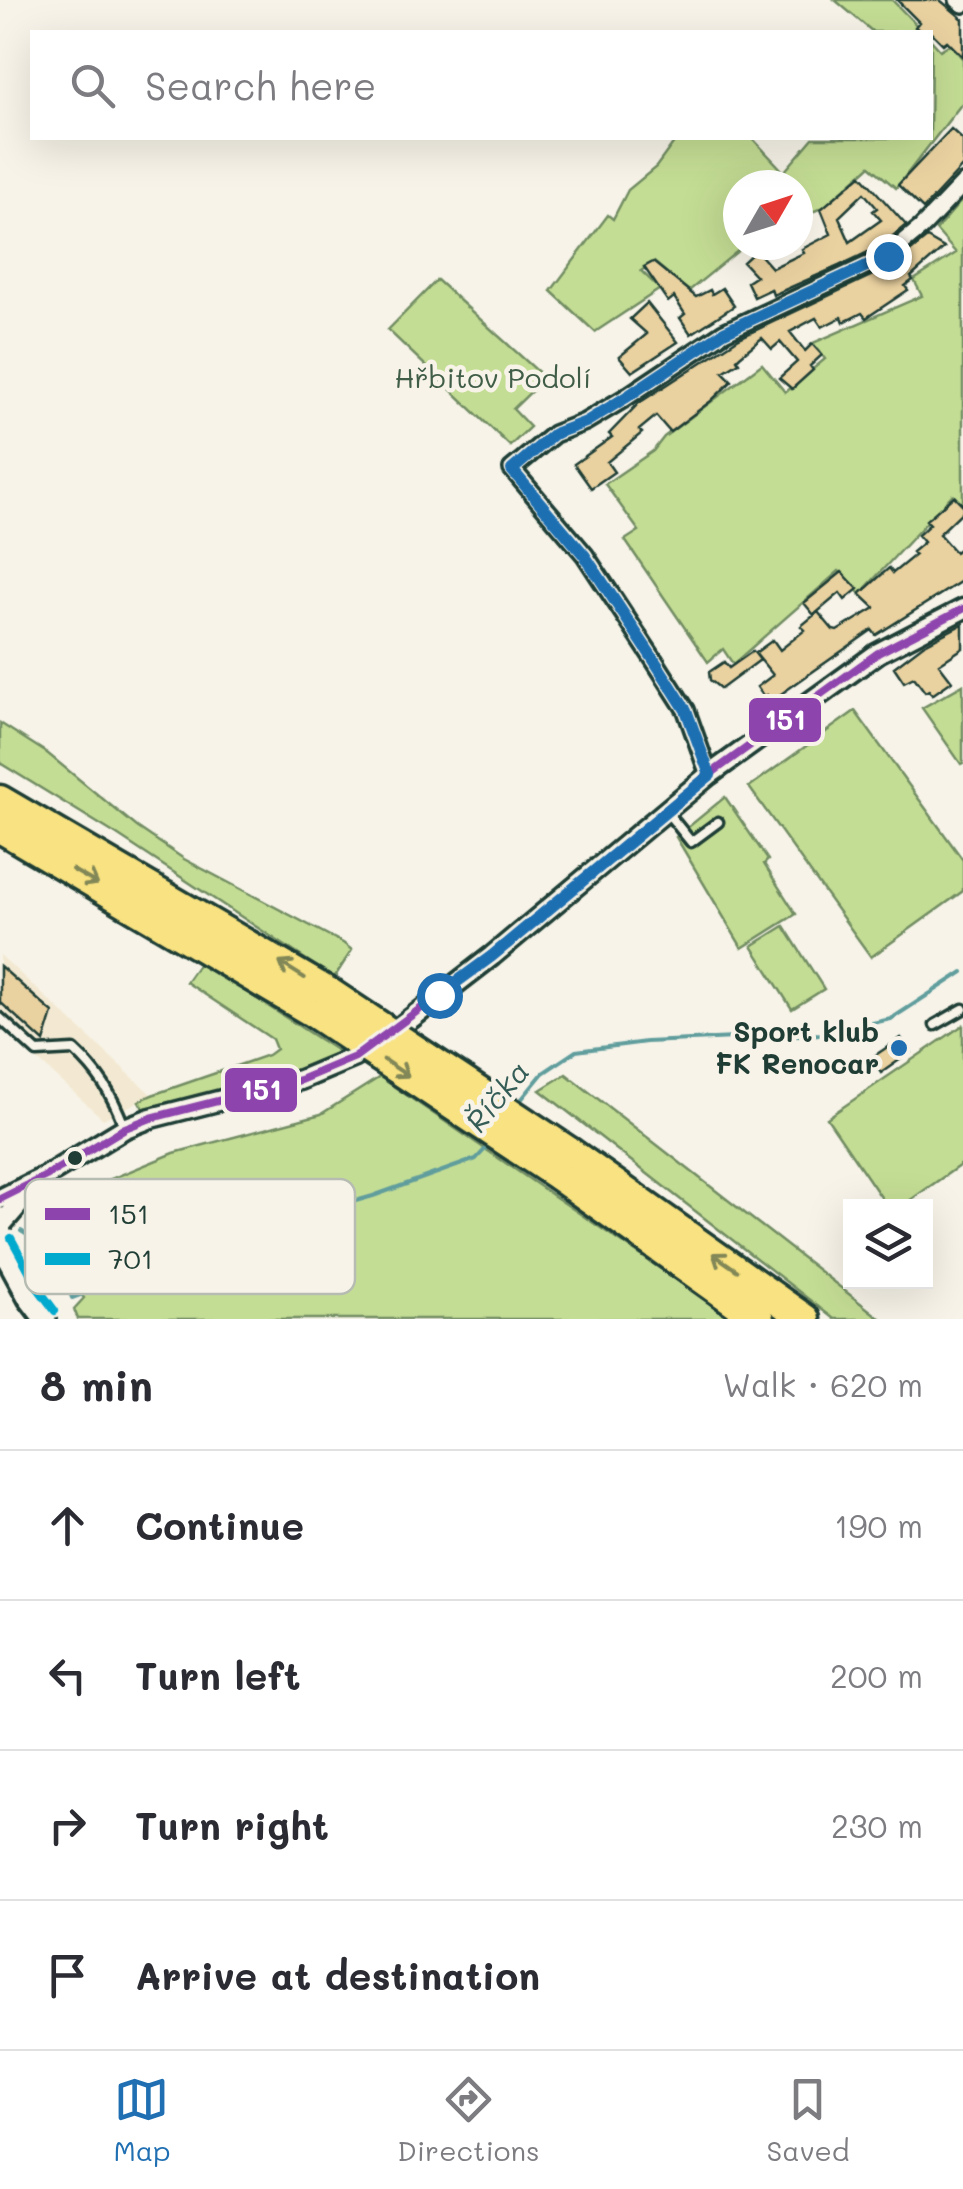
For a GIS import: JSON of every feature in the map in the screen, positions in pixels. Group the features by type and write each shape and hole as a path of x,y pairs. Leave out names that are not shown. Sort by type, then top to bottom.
{"highway":[{"path":"0,782 158,880 254,946 323,1004"},
{"path":"0,800 254,946"},
{"path":"0,828 323,1004 805,1319"},
{"path":"564,1164 759,1319"}],"main road":[{"path":"0,1244 25,1291"},
{"path":"0,1271 29,1298"},
{"path":"27,1294 45,1319"}],"street":[{"path":"710,775 686,710 654,660 585,556 512,470 554,434 586,422 724,332 888,256 922,228 963,184"},
{"path":"404,1024 710,775 878,652 963,609"},
{"path":"40,1179 125,1128 300,1080 355,1057"},
{"path":"43,1179 46,1176"},
{"path":"0,1199 25,1186"},
{"path":"0,1225 25,1198"}],"lane":[{"path":"666,811 691,842 718,822"},
{"path":"935,1024 963,1009"},
{"path":"0,1018 37,1052 74,1050 98,1072 125,1128"}],"shaded area":[{"path":"0,955 152,1095 103,1119 0,1026"}],"green space":[{"path":"835,0 892,0 921,30 871,30"},
{"path":"933,42 940,50 950,44 963,59 963,102 896,188 870,166 824,207 813,212 813,170 786,170 811,140 933,140"},
{"path":"676,140 754,140 782,170 723,170 723,260 727,260 689,291 654,262 641,271 660,289 595,332 551,291 608,215 613,219 628,190 656,167"},
{"path":"963,199 963,506 952,495 860,594 839,571 733,664 723,649 708,662 625,540 639,531 605,484 762,364 785,392 825,359 813,343 922,296 914,280 956,253 936,230"},
{"name":"Hřbitov Podolí","path":"437,280 545,378 513,409 530,427 510,446 388,330"},
{"path":"963,685 963,763 961,764 922,708"},
{"path":"855,711 963,860 963,891 871,957 749,787"},
{"path":"0,723 47,753 137,827 184,859 343,943 352,950 334,978 0,763"},
{"path":"725,797 768,860 764,864 796,914 742,948 676,837"},
{"path":"784,926 824,989 792,1009 752,946"},
{"path":"200,962 342,1054 275,1077 144,1110 139,1101 276,1049 272,1039 186,982"},
{"path":"963,1025 963,1163 912,1199 882,1199 827,1118"},
{"path":"566,1074 881,1319 834,1319 540,1090"},
{"path":"380,1077 734,1319 78,1319 74,1309 84,1298 80,1294 355,1294 355,1179 111,1179 174,1153 321,1114"}],"building":[{"path":"897,0 940,0 963,19 963,57 947,41 943,44 933,30 915,27 919,22"},
{"path":"951,129 963,140 963,166 923,209 898,185"},
{"path":"861,175 906,225 881,246 839,266 773,295 771,289 754,297 747,282 756,276 745,260 765,260 772,268 789,260 813,260 813,243 831,234 821,209","holes":["864,193 877,208 873,211 881,220 850,242 839,217"]},
{"path":"927,238 944,248 911,277 913,280 905,286 908,290 866,318 862,313 844,322 842,317 822,327 816,318 790,332 805,351 812,344 822,355 810,366 813,370 792,389 779,378 797,362 780,342 772,349 762,338 723,372 732,381 711,401 670,432 656,416 607,462 614,472 591,488 574,464 612,437 609,434 639,403 739,338 892,266"},
{"path":"653,262 696,297 722,288 734,306 691,334 680,318 685,314 674,297 668,302 644,267"},
{"path":"647,303 678,342 632,372 619,357 647,334 630,319"},
{"path":"954,496 963,505 963,511 939,534 955,552 963,545 963,580 876,635 872,630 771,701 767,695 764,697 757,687 773,675 755,653 773,640 780,650 805,630 801,626 818,612 837,631 875,608 860,594 889,568 893,573 915,555 912,552 924,542 918,535 930,524 926,520"},
{"path":"842,572 858,589 845,600 840,593 814,615 804,603"},
{"path":"963,624 963,648 939,664 952,681 932,695 914,677 904,682 894,667 923,645"},
{"path":"753,651 760,660 721,689 710,680 709,672 724,662 729,668"},
{"path":"0,966 53,1013 44,1042 0,1002"},
{"path":"901,1038 911,1052 881,1073 871,1058"}],"waterway":[{"name":"Říčka","path":"516,1106 543,1073 576,1051 646,1042 822,1034 891,1019 963,972"},
{"name":"Říčka","path":"355,1201 476,1159 491,1143"},
{"name":"Říčka","path":"21,1231 25,1234"},
{"name":"Říčka","path":"70,1294 72,1298 83,1294"}],"transit line":[{"name":"151","path":"40,1179 125,1128 300,1080 355,1057 492,956 709,775 878,653 963,609"},
{"name":"151","path":"0,1199 25,1186"},
{"name":"701","path":"11,1238 25,1264"},
{"name":"701","path":"42,1294 55,1311"}],"place":[{"name":"Sport klub FK Renocar","path":"899,1048"}],"route":[{"path":"439,995 492,956 710,775 686,710 654,660 585,556 512,470 554,434 586,422 724,332 888,256"}]}
